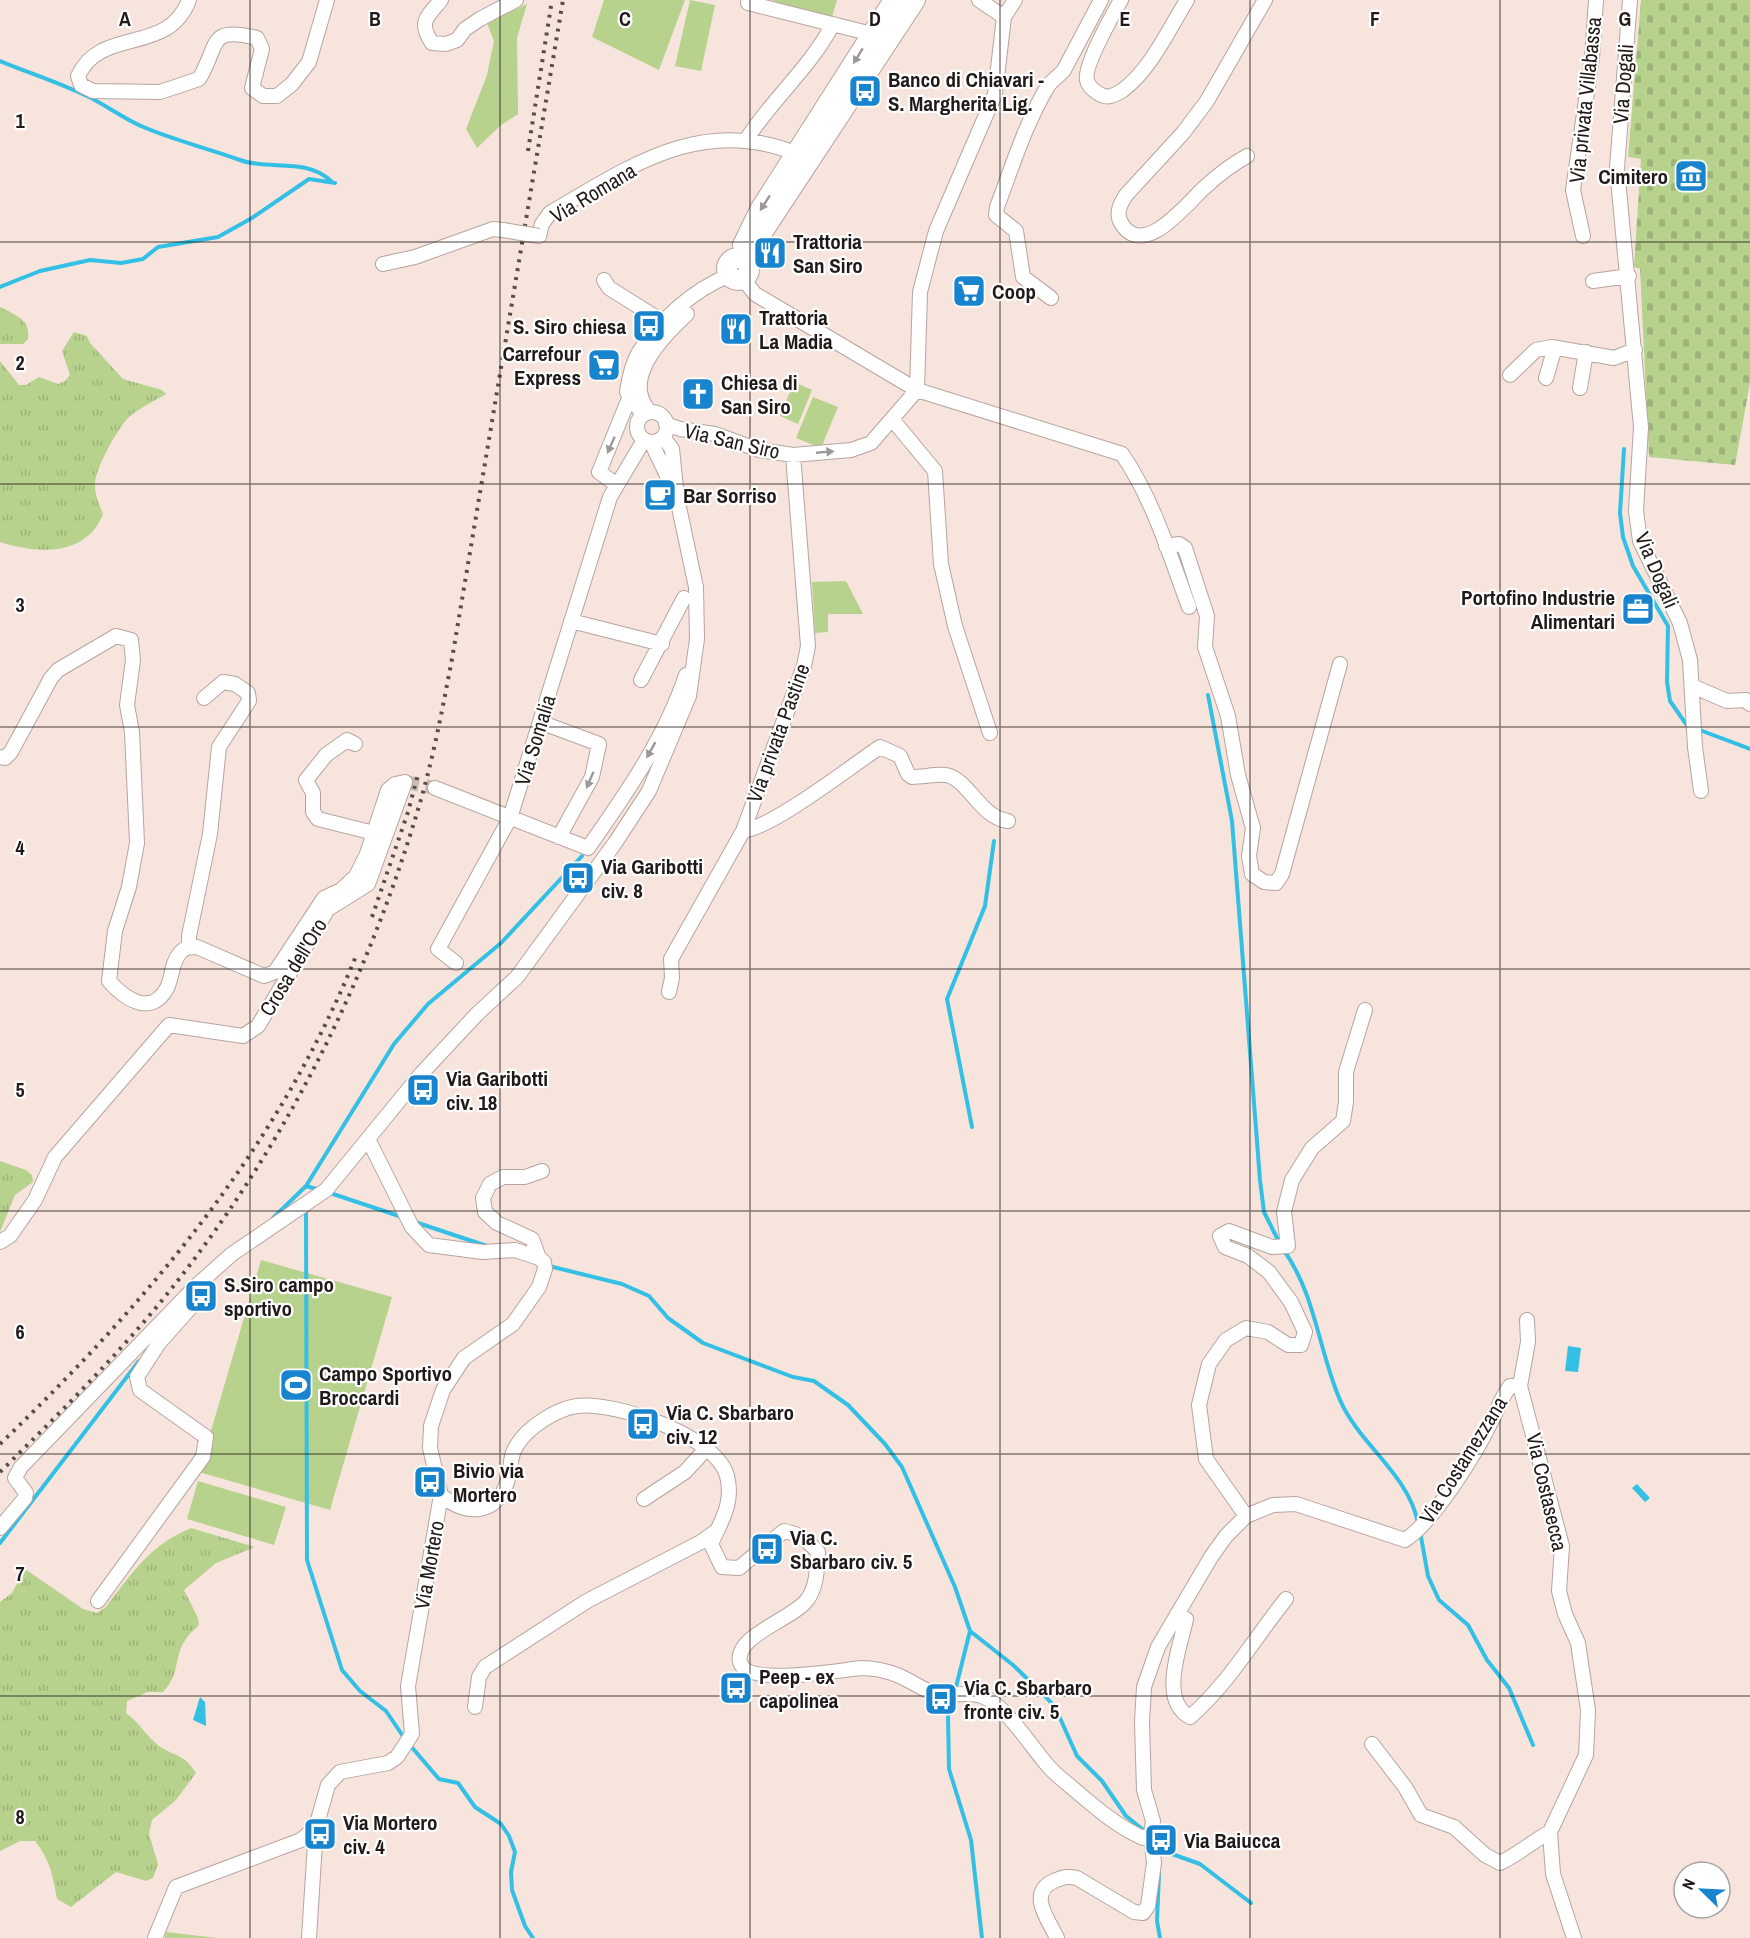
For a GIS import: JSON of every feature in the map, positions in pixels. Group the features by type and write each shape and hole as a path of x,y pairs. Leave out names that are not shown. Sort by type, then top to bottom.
{"street":[{"path":"189,0 184,14 164,32 129,40 91,59 82,67 78,76 81,85 93,91 160,92 182,86 199,79 214,45 220,36 226,33 257,38 262,49 251,81 252,88 262,96 277,96 292,84 309,62 327,0"},
{"path":"441,0 425,20 424,32 432,43 446,44 457,40 465,29 516,0"},
{"path":"804,157 915,0"},
{"path":"979,0 1004,16"},
{"path":"917,390 920,292 936,231 995,94 1004,16 1016,0"},
{"path":"1051,298 1023,277 1016,231 996,215 1040,101 1050,83 1064,70 1101,0"},
{"path":"1121,0 1089,65 1086,78 1091,88 1102,96 1110,97 1124,89 1140,73 1187,0"},
{"path":"1247,156 1227,168 1204,187 1165,227 1148,234 1134,233 1126,228 1119,218 1119,206 1126,195 1183,133 1207,101 1265,0"},
{"name":"Via privata Villabassa","path":"1583,236 1573,190 1592,58 1596,0"},
{"name":"Via Dogali","path":"1630,0 1617,168 1629,276 1641,428 1636,511 1640,541 1680,624 1690,660 1695,747 1701,790"},
{"path":"646,414 638,387 652,352 681,320 737,270 804,157 872,34 887,2"},
{"path":"748,3 872,34"},
{"path":"746,140 758,120 801,74 822,45 833,24"},
{"name":"Via Romana","path":"383,264 415,257 493,229 538,236 542,224 550,213 619,173 653,158 706,141 746,140 767,143 804,157"},
{"path":"737,270 755,294 917,390 1122,454 1132,468 1166,546 1189,607"},
{"path":"0,1527 25,1498 26,1493 15,1478 21,1467 195,1287 232,1254 326,1190 429,1066 477,1014 517,977 615,843 649,791 689,696 698,639 696,587 677,498 658,440 662,416 646,414 630,396 627,392 630,374 638,353 664,323 689,299 737,270"},
{"path":"1593,281 1629,276"},
{"path":"604,280 609,288 664,323"},
{"path":"1510,375 1536,350 1552,347 1614,358 1635,350"},
{"path":"1546,378 1552,347"},
{"path":"1580,388 1586,352"},
{"name":"Via San Siro","path":"658,440 715,434 759,450 793,455 851,450 871,443 917,390"},
{"path":"616,485 598,472 630,396"},
{"path":"646,414 637,427 658,440"},
{"path":"892,418 935,471 941,564 955,626 990,733"},
{"name":"Via Somalia","path":"456,963 438,949 510,818 609,497 616,485 658,440"},
{"name":"Via privata Pastine","path":"669,992 672,978 671,959 743,831 804,666 808,646 793,455"},
{"path":"1166,546 1179,544 1185,548 1207,616 1205,647 1228,716 1238,775 1252,828 1249,856 1252,874 1264,882 1276,883 1282,874 1340,664"},
{"path":"641,680 662,644 684,598"},
{"path":"571,621 662,644"},
{"path":"0,757 5,758 11,752 40,696 58,670 116,636 131,640 133,660 127,705 132,732 137,843 129,887 115,931 109,981 123,997 137,1003 153,1002 166,991 174,962 182,950 189,947 197,946 264,976 275,972 324,898 341,890 356,876 374,833 318,819 313,812 313,793 306,780 326,755 347,740 355,744"},
{"path":"435,788 588,848 630,790 677,703 698,639"},
{"path":"189,947 189,936 210,834 219,747 249,701 248,693 235,684 223,682 204,698"},
{"path":"1692,686 1727,701 1746,700 1750,704"},
{"path":"540,722 599,744 592,777 559,837"},
{"path":"743,831 751,830 795,804 880,747 900,756 908,774 912,777 947,776 958,781 984,809 1008,821"},
{"name":"Crosa dell'Oro","path":"0,1242 10,1236 35,1200 55,1157 169,1025 243,1036 258,1026 328,909 368,884 405,782 395,784 388,790 374,833"},
{"path":"1246,1516 1206,1459 1199,1405 1209,1364 1226,1340 1246,1328 1268,1332 1288,1345 1301,1345 1305,1332 1291,1302 1269,1272 1248,1256 1225,1247 1220,1236 1229,1232 1272,1247 1288,1246 1284,1212 1292,1180 1312,1148 1343,1121 1347,1102 1346,1072 1365,1010"},
{"path":"368,1139 412,1227 429,1245 483,1252 515,1250 539,1258"},
{"path":"539,1258 532,1239 497,1223 485,1212 483,1198 490,1184 503,1177 525,1177 543,1171"},
{"name":"Via Mortero","path":"316,1827 322,1797 332,1777 350,1769 388,1763 397,1757 409,1741 412,1716 408,1686 441,1495 430,1448 431,1426 443,1390 464,1358 513,1324 540,1287 545,1269 544,1262 539,1258"},
{"path":"98,1600 202,1457 206,1437 140,1390 137,1377 159,1344 190,1307 195,1287"},
{"name":"Via Costasecca","path":"1527,1320 1528,1342 1520,1386 1562,1546 1559,1591 1565,1614 1578,1643 1588,1710 1586,1755 1550,1832 1553,1874 1574,1938"},
{"name":"Via Costamezzana","path":"1151,1834 1153,1821 1144,1790 1142,1722 1144,1687 1158,1647 1221,1543 1246,1516 1273,1505 1296,1504 1405,1540 1416,1533 1439,1504 1492,1422 1510,1386 1520,1386"},
{"path":"441,1495 462,1508 482,1510 494,1503 508,1480 510,1461 517,1444 547,1419 577,1406 620,1411 650,1419 706,1449 714,1455 727,1474 730,1493 728,1512 711,1544 722,1567 739,1568 784,1531 795,1533 808,1541 818,1552 814,1587 807,1601 795,1612 744,1644 739,1655 740,1665 746,1671 756,1674 808,1675 864,1668 896,1675 934,1693 984,1697 1007,1717 1050,1769 1095,1808 1130,1832 1143,1838 1151,1834 1154,1863 1148,1906 1143,1912 1134,1912 1077,1878 1067,1876 1048,1884 1040,1894 1040,1901 1057,1938"},
{"path":"644,1499 685,1472 706,1449"},
{"path":"476,1707 476,1691 485,1667 586,1601 701,1542 717,1531"},
{"path":"1177,1614 1186,1619 1174,1665 1174,1693 1183,1713 1190,1717 1209,1701 1245,1657 1286,1599"},
{"path":"1372,1744 1405,1787 1421,1815 1454,1827 1491,1860 1500,1863 1550,1832"},
{"path":"155,1938 176,1887 301,1840 316,1827"},
{"path":"309,1938 316,1827"}],"green space":[{"path":"604,0 685,0 659,70 592,37"},
{"path":"690,0 715,5 701,71 675,66"},
{"path":"771,0 837,0 831,20"},
{"path":"1641,0 1750,0 1750,383 1735,465 1649,457 1640,268 1634,267 1641,159 1628,157"},
{"path":"527,4 517,38 518,114 501,125 477,148 466,129 487,75 494,41 487,23"},
{"path":"0,307 21,318 24,322 28,339 23,344 0,344"},
{"path":"74,332 87,336 90,343 123,379 162,390 166,394 130,416 109,447 95,482 96,495 103,514 95,528 85,538 73,545 45,550 0,542 0,361 19,385 26,385 39,377 58,384 70,375 62,351"},
{"path":"794,382 812,390 798,424 780,416"},
{"path":"813,397 838,407 821,448 796,438"},
{"path":"846,581 863,614 828,614 828,632 815,633 812,582"},
{"path":"0,1161 26,1170 32,1175 33,1182 15,1195 0,1232"},
{"name":"Campo Sportivo Broccardi","path":"261,1260 392,1297 330,1510 199,1472"},
{"path":"198,1481 286,1507 274,1545 187,1519"},
{"path":"191,1528 255,1547 216,1563 184,1590 198,1618 199,1625 189,1635 179,1652 175,1672 169,1685 163,1692 148,1692 127,1701 126,1713 159,1746 184,1759 196,1773 176,1800 152,1820 149,1834 158,1864 153,1878 146,1881 116,1872 71,1907 57,1899 47,1861 35,1841 20,1841 0,1851 0,1602 12,1593 25,1569 83,1609 97,1613 106,1607 133,1572 153,1551 164,1542"},
{"path":"166,1932 217,1938 165,1938"}],"water":[{"path":"1568,1346 1581,1348 1578,1372 1565,1371"},
{"path":"1637,1484 1650,1498 1645,1502 1632,1488"},
{"path":"200,1697 205,1702 206,1726 193,1720"}],"waterway":[{"path":"0,61 78,92 134,123 165,136 251,163 310,169 331,181"},
{"path":"0,287 40,271 90,260 121,263 143,259 158,247 218,237 252,218 309,179 335,183"},
{"path":"1624,449 1620,513 1623,537 1633,566 1668,626 1667,682 1670,701 1686,724 1691,726"},
{"path":"1208,695 1232,821 1264,1212 1279,1242"},
{"path":"1697,729 1750,749"},
{"path":"972,1127 947,999 985,906 994,841"},
{"path":"273,1218 306,1186 394,1044 428,1004 501,943 582,856"},
{"path":"306,1186 320,1190"},
{"path":"327,1192 402,1217"},
{"path":"306,1207 307,1560 342,1670 360,1691 386,1711 405,1739"},
{"path":"415,1222 490,1247"},
{"path":"1283,1249 1303,1285 1340,1400 1348,1416 1405,1490 1418,1523"},
{"path":"549,1266 622,1284 649,1296 668,1318 703,1343 793,1377 814,1381 848,1405 885,1444 902,1467 955,1587 970,1631 1013,1665 1055,1707 1077,1756 1102,1781 1126,1816 1146,1832"},
{"path":"0,1543 139,1361"},
{"path":"1420,1531 1428,1576 1439,1600 1468,1625 1487,1660 1509,1688 1533,1745"},
{"path":"955,1691 970,1631"},
{"path":"953,1698 948,1716 949,1769 971,1840 982,1938"},
{"path":"409,1744 439,1779 458,1783 475,1807 501,1824 509,1836 515,1852 511,1872 512,1890 525,1926 533,1938"},
{"path":"1158,1849 1200,1864 1251,1903"},
{"path":"1159,1874 1157,1921 1160,1938"}],"tunnel":[{"path":"405,782 435,788"}],"railway":[{"path":"528,151 552,0"},
{"path":"0,1472 117,1352 154,1310 238,1197 310,1076 341,1013 394,883 427,777 452,659 563,0"},
{"path":"372,917 408,812 418,774"},
{"path":"0,1444 107,1335 204,1219 248,1157 288,1093 324,1026 356,956"}],"place":[{"name":"Banco di Chiavari - S. Margherita Lig.","path":"865,91"},
{"name":"Cimitero","path":"1691,176"},
{"name":"Trattoria San Siro","path":"770,253"},
{"name":"Coop","path":"969,291"},
{"name":"S. Siro chiesa","path":"649,326"},
{"name":"Trattoria La Madia","path":"736,329"},
{"name":"Carrefour Express","path":"604,365"},
{"name":"Chiesa di San Siro","path":"698,394"},
{"name":"Bar Sorriso","path":"660,495"},
{"name":"Portofino Industrie Alimentari","path":"1638,609"},
{"name":"Via Garibotti civ. 8","path":"578,878"},
{"name":"Via Garibotti civ. 18","path":"423,1090"},
{"name":"S.Siro campo sportivo","path":"201,1296"},
{"name":"Campo Sportivo Broccardi","path":"296,1385"},
{"name":"Via C. Sbarbaro civ. 12","path":"643,1424"},
{"name":"Bivio via Mortero","path":"430,1482"},
{"name":"Via C. Sbarbaro civ. 5","path":"767,1549"},
{"name":"Peep - ex capolinea","path":"736,1688"},
{"name":"Via C. Sbarbaro fronte civ. 5","path":"941,1699"},
{"name":"Via Mortero civ. 4","path":"320,1834"},
{"name":"Via Baiucca","path":"1161,1840"}]}
